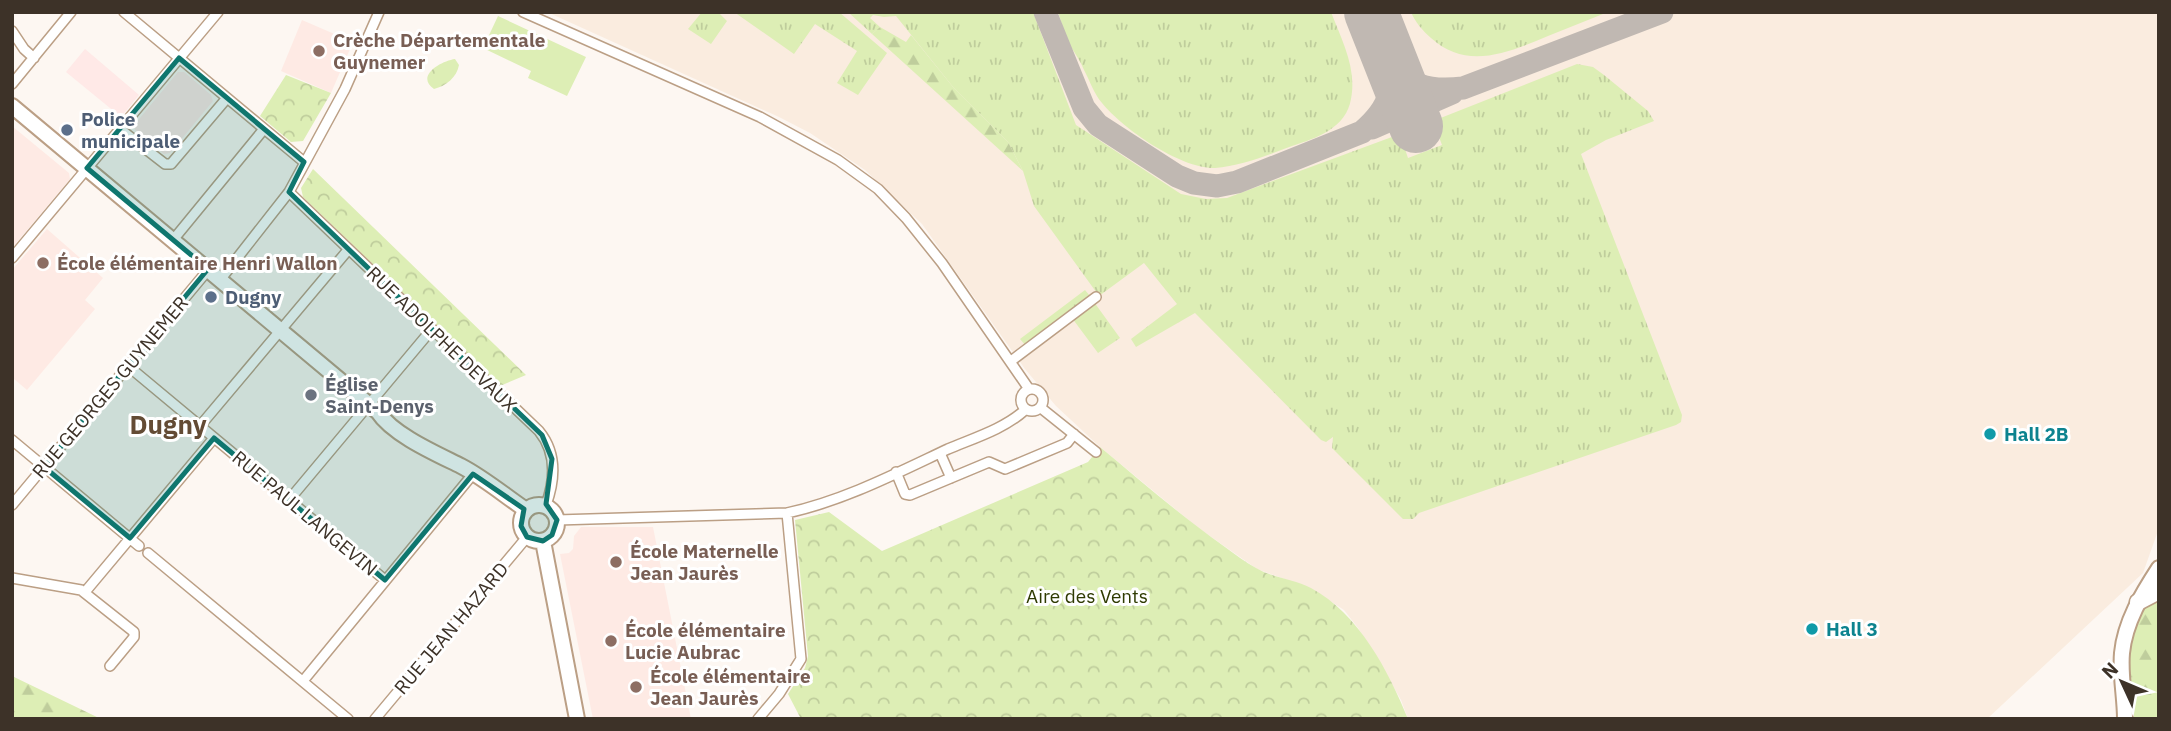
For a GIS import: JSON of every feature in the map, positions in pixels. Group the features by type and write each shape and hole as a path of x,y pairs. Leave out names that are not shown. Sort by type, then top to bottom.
{"highway":[{"path":"2138,602 2159,591"}],"main road":[{"path":"12,106 373,409 387,413 410,430 417,442 435,455 473,474 526,510"},
{"path":"533,505 546,505 554,512 557,520 555,532 543,541 536,541 527,537 521,520 526,510 533,505"},
{"path":"543,541 577,719"},
{"path":"2125,719 2123,648 2138,602 2159,568"}],"street":[{"path":"12,84 71,12"},
{"path":"124,12 304,162"},
{"path":"12,258 218,12"},
{"name":"RUE GEORGES GUYNEMER","path":"12,505 128,366 289,192 351,78 379,12"},
{"path":"523,12 760,117 838,160 878,189 935,254 1029,389 1042,395 1043,402 1041,408 1035,411 1025,410 1014,420 831,501 787,513 557,520"},
{"path":"12,31 34,58"},
{"path":"120,129 165,164 171,164 227,98"},
{"path":"173,240 264,129"},
{"name":"RUE ADOLPHE DEVAUX","path":"289,192 542,435 551,450 553,469 552,489 546,505"},
{"path":"200,426 348,250"},
{"path":"1011,361 1096,298"},
{"path":"289,500 373,409 432,329"},
{"name":"RUE PAUL LANGEVIN","path":"128,366 385,580"},
{"path":"1025,410 1021,397 1029,389"},
{"path":"1041,408 1096,452"},
{"path":"896,472 905,494 910,495 989,462 1005,469 1066,443 1074,434"},
{"path":"85,592 215,438"},
{"path":"12,440 139,546"},
{"path":"940,453 951,478"},
{"path":"303,681 473,474"},
{"path":"758,719 779,694 801,659 787,513"},
{"name":"RUE JEAN HAZARD","path":"375,719 527,537"},
{"path":"148,554 348,719"},
{"path":"12,578 85,592 134,632 134,637 110,666"}],"highlighted area":[{"path":"179,58 304,162 289,192 542,435 552,459 546,504 557,520 552,535 543,541 527,537 521,526 524,509 473,474 385,580 214,438 130,538 44,467 208,269 87,168"}],"shaded area":[{"path":"547,12 2159,12 2159,528 2143,573 1987,719 1408,719 1401,700 1374,653 1344,610 1310,588 1257,569 1197,527 1100,447 1056,406 1025,369 922,224 865,170 810,133 779,117"},
{"name":"Crèche Départementale Guynemer","path":"302,20 353,42 331,93 281,71"},
{"path":"85,49 139,95 121,117 66,72"},
{"path":"178,72 184,72 211,95 213,101 170,153 164,154 135,130 135,124"},
{"path":"12,126 69,173 70,179 12,248"},
{"path":"47,229 103,278 85,300 95,309 27,390 12,380 12,270"},
{"path":"581,527 653,527 691,719 593,719 560,554 569,553 573,549 574,536"}],"green space":[{"path":"702,12 718,12 727,21 711,44 688,29"},
{"path":"734,12 839,12 887,53 858,95 837,83 857,51 815,24 794,54"},
{"path":"848,12 1033,12 1076,125 1181,194 1206,199 1227,198 1400,134 1408,158 1442,145 1433,121 1577,64 1593,67 1648,111 1654,121 1606,140 1581,154 1682,415 1681,422 1419,513 1413,519 1403,519 1332,448 1333,437 1326,442 1321,440 1195,313 1136,347 1131,339 1177,304 1144,263 1099,296 1034,206 1023,171 1008,142 953,87 896,16 873,15 870,18 880,27 872,34"},
{"path":"1058,12 1331,12 1344,44 1352,76 1348,109 1337,125 1320,135 1254,160 1215,168 1186,162 1138,135 1102,103 1069,43"},
{"path":"1411,12 1608,12 1518,48 1474,56 1445,48 1425,32"},
{"path":"498,16 586,57 567,96 528,78 531,71 483,48"},
{"path":"880,27 906,42 911,35 953,87 1008,142 1023,171 872,34"},
{"path":"455,59 459,65 453,77 443,86 434,89 427,79 429,74 437,66"},
{"path":"286,75 331,93 303,141 291,142 260,116"},
{"path":"313,169 526,375 500,386 303,197 301,188"},
{"path":"1085,290 1090,296 1026,346 1020,339"},
{"path":"1094,302 1120,338 1098,353 1072,318"},
{"name":"Aire des Vents","path":"1100,447 1177,511 1244,561 1263,571 1311,588 1344,613 1358,628 1381,663 1408,719 801,719 788,694 805,668 808,656 795,520 829,512 882,551 1088,462"},
{"path":"2159,599 2159,715 2158,719 2130,719 2129,671 2133,633 2138,617 2147,606"},
{"path":"12,676 101,719 12,719"}],"taxiway":[{"path":"1045,12 1084,108 1098,125 1177,176 1194,183 1217,186 1237,182 1362,132 1380,113 1389,95 1390,74 1385,49"},
{"path":"1388,54 1402,74 1419,85 1439,89 1463,88 1662,12"},
{"path":"1372,128 1452,93"}],"runway":[{"path":"1371,12 1416,126"}],"place":[{"name":"Crèche Départementale Guynemer","path":"319,51"},
{"name":"Police municipale","path":"67,130"},
{"name":"École élémentaire Henri Wallon","path":"43,263"},
{"name":"Dugny","path":"211,297"},
{"name":"Église Saint-Denys","path":"311,395"},
{"name":"Hall 2B","path":"1990,434"},
{"name":"École Maternelle Jean Jaurès","path":"616,562"},
{"name":"Hall 3","path":"1812,629"},
{"name":"École élémentaire Lucie Aubrac","path":"611,641"},
{"name":"École élémentaire Jean Jaurès","path":"636,687"}],"district":[{"name":"Dugny","path":"168,425"}]}
